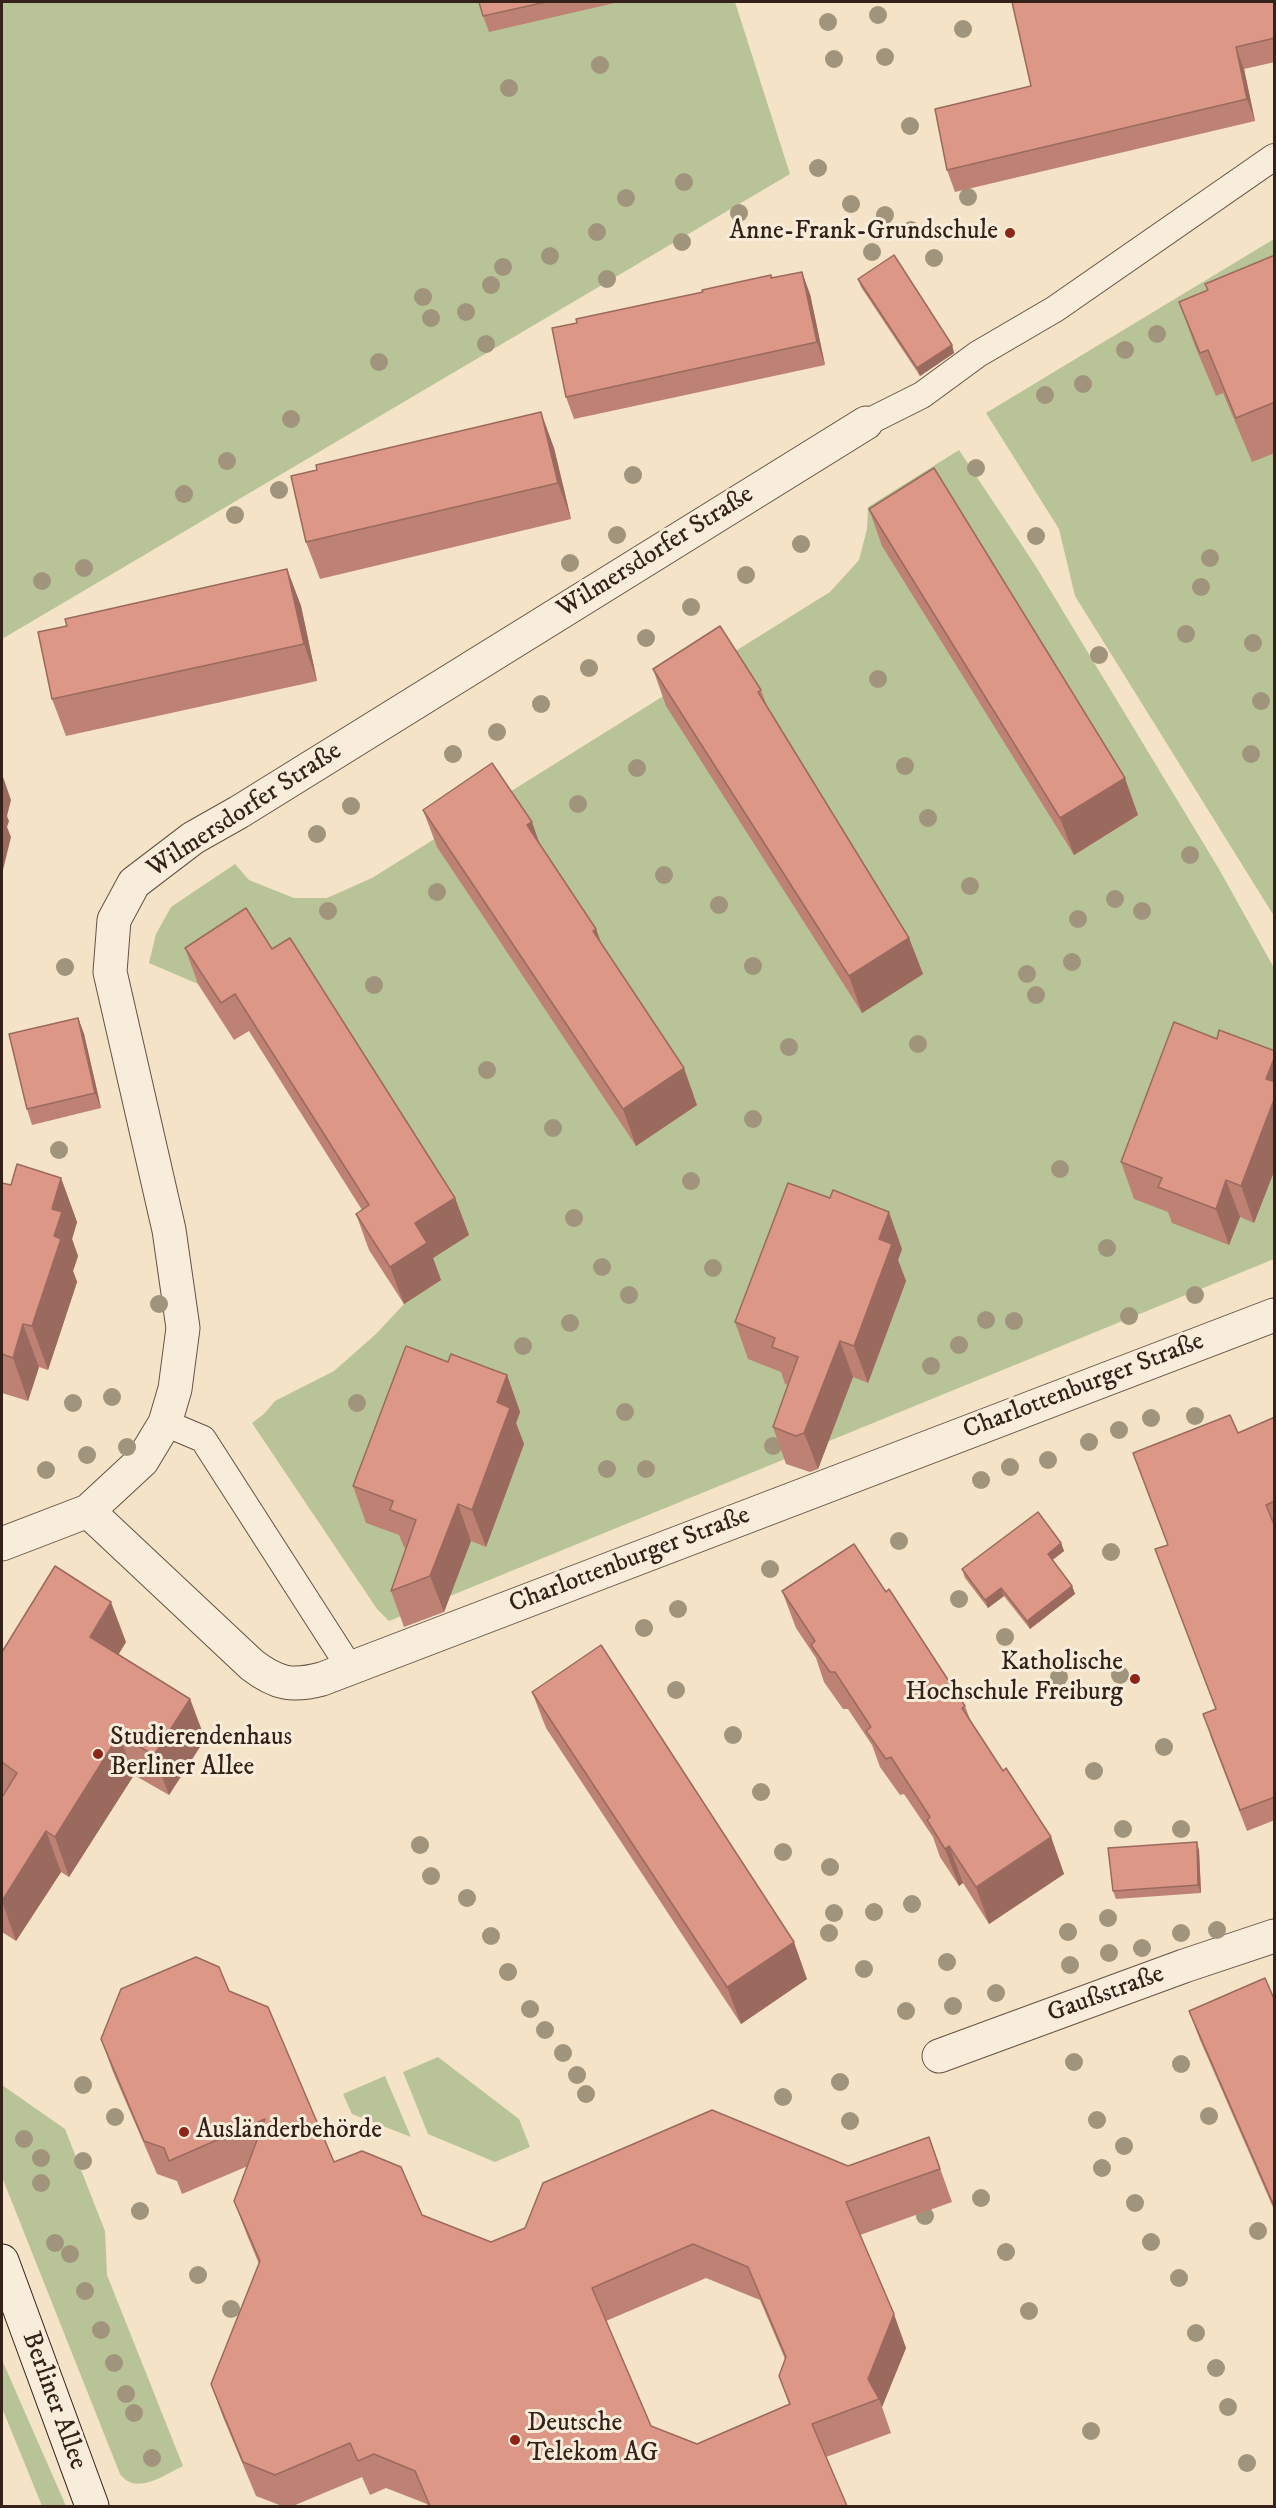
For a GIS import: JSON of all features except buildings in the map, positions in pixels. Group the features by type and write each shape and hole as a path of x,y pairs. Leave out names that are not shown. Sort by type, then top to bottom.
{"street":[{"name":"Wilmersdorfer Straße","path":"88,1511 142,1461 165,1423 175,1389 183,1328 168,1230 110,972 114,920 134,883 193,838 239,812 866,423"},
{"name":"Charlottenburger Straße","path":"88,1511 266,1676 281,1683 302,1684 350,1668 1275,1315"},
{"path":"2,1544 17,1531 88,1511"},
{"name":"Gaußstraße","path":"939,2055 1184,1966 1275,1936"},
{"name":"Berliner Allee","path":"2,2261 92,2506"}],"lane":[{"path":"866,423 922,395 978,354 1055,309 1275,158"},
{"path":"165,1423 203,1439 350,1668"}],"green space":[{"path":"2,2 735,2 790,174 2,639"},
{"path":"1274,239 1274,916 1075,596 1059,529 986,413"},
{"path":"959,450 1035,565 1219,869 1274,968 1274,1259 389,1621 377,1609 252,1423 275,1401 334,1371 376,1334 404,1304 259,945 198,984 149,963 156,934 171,907 235,864 249,880 294,898 327,898 372,878 830,592 859,560 867,529 868,507"},
{"path":"438,2057 519,2119 530,2147 495,2162 428,2134 403,2072"},
{"path":"385,2076 411,2137 352,2114 343,2094"},
{"path":"2,2085 65,2129 105,2231 107,2275 183,2466 150,2482 134,2483 120,2474 2,2177"},
{"path":"2,2360 66,2506 42,2506 2,2408"}],"place":[{"name":"Anne-Frank-Grundschule","path":"1010,233"},
{"name":"Katholische Hochschule Freiburg","path":"1135,1679"},
{"name":"Studierendenhaus Berliner Allee","path":"98,1754"},
{"name":"Ausländerbehörde","path":"184,2132"},
{"name":"Deutsche Telekom AG","path":"515,2440"}]}
